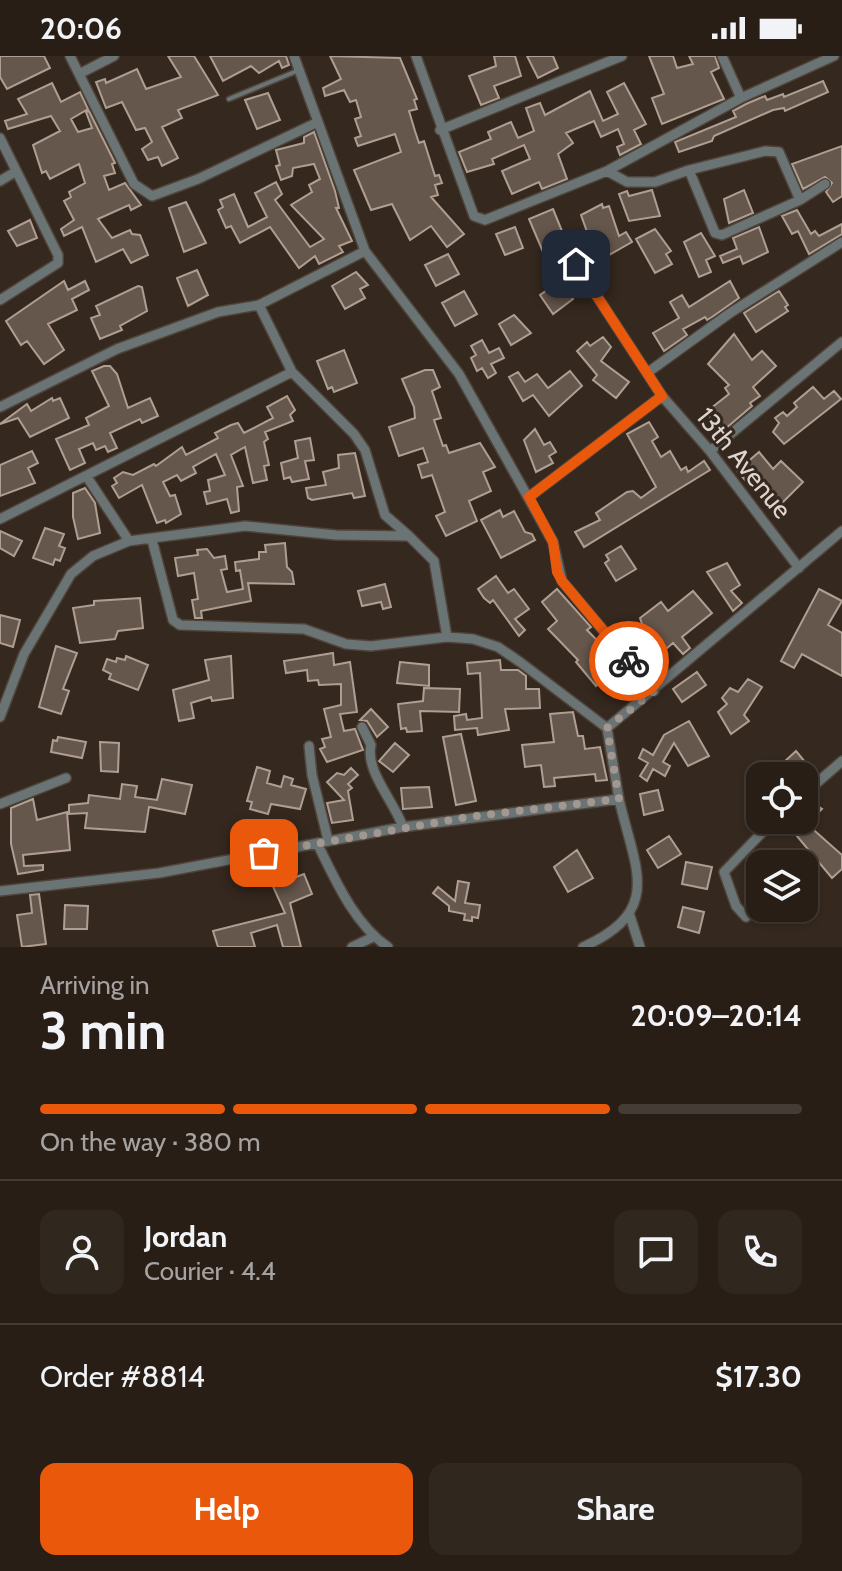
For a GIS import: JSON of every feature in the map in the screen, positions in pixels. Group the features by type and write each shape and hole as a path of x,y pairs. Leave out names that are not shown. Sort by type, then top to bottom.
{"street":[{"path":"70,56 134,184 152,196 198,179 318,122"},
{"path":"79,74 114,56"},
{"path":"294,56 365,251 459,374 553,542 557,572 562,581 654,691"},
{"path":"416,56 440,130 478,220 607,171 741,98 834,56"},
{"path":"440,130 622,56"},
{"path":"722,56 741,98"},
{"path":"0,138 58,263 0,300"},
{"path":"607,171 635,184 655,182 765,151 779,152 800,200"},
{"path":"689,170 715,233 722,235 800,200 825,184"},
{"path":"0,181 15,172"},
{"path":"647,373 730,313 842,242"},
{"path":"0,407 117,349 218,312 259,305 365,251"},
{"name":"13th Avenue","path":"576,264 662,396 710,451 799,568"},
{"path":"259,305 292,372 354,434 365,450 385,515 434,561 447,637"},
{"path":"710,451 842,342"},
{"path":"0,519 292,372"},
{"path":"529,497 662,396"},
{"path":"87,477 129,541"},
{"path":"0,715 24,654 71,574 93,556 129,541 245,526 336,535 409,536"},
{"path":"607,728 842,531"},
{"path":"152,540 173,620 180,625 304,629 346,644 371,646 447,637 473,639 498,647 607,728 639,895 630,916 599,940 583,947"},
{"path":"362,727 371,745 369,757 372,765 396,806 403,827"},
{"path":"309,746 312,775 328,840"},
{"path":"818,782 842,761"},
{"path":"0,804 66,778"},
{"path":"0,891 159,873 403,827 619,799"},
{"path":"746,917 736,906 724,872 761,834"},
{"path":"317,843 340,888 373,937 388,947"},
{"path":"630,916 640,947"},
{"path":"352,947 363,945 373,937"}],"lane":[{"path":"229,99 299,70"}],"building":[{"path":"0,56 44,56 50,68 7,89 0,77"},
{"path":"168,56 194,56 218,95 178,110 182,118 162,127 178,158 162,166 158,157 148,160 142,149 152,142 145,128 136,130 122,102 106,108 96,82 105,79 106,83 137,69 146,89 181,77"},
{"path":"210,56 286,56 289,65 282,68 279,61 259,73 251,66 223,81"},
{"path":"330,56 400,58 417,99 414,100 417,109 409,111 419,143 424,141 435,176 439,175 442,183 435,185 438,195 431,197 464,234 447,247 431,226 410,240 392,204 371,210 354,170 401,152 395,134 358,146 355,138 361,136 355,119 361,117 356,100 350,102 344,90 325,96 323,88 341,79"},
{"path":"494,56 515,56 521,76 494,86 499,98 481,105 469,76 496,66"},
{"path":"527,56 553,56 558,68 538,78"},
{"path":"649,56 673,56 677,68 693,64 689,56 715,56 719,68 711,72 724,99 662,124 652,98 664,94"},
{"path":"823,81 828,92 785,111 784,108 773,110 714,136 712,141 679,152 675,142 736,117 733,111 746,104 765,96 767,100 783,94 784,97"},
{"path":"52,83 61,102 80,92 88,109 71,119 78,132 92,128 86,112 89,111 115,163 112,164 115,173 104,176 109,190 125,183 141,205 131,210 129,205 98,219 112,238 130,230 132,234 140,235 148,255 131,263 123,249 96,262 82,227 64,236 61,229 74,220 64,201 71,197 69,192 85,183 79,164 50,179 46,171 42,173 33,145 60,131 51,116 8,129 5,121 27,114 18,99"},
{"path":"624,83 646,124 634,130 641,144 620,155 617,147 624,144 618,129 601,137 594,121 566,133 573,143 558,154 567,179 542,189 539,182 512,194 502,171 530,159 524,145 492,159 494,164 467,172 459,152 491,139 488,132 511,122 518,138 534,131 526,108 540,103 545,115 590,91 603,121 618,114 607,92"},
{"path":"268,93 280,120 257,129 245,100"},
{"path":"314,132 335,191 339,208 336,208 352,241 339,246 343,252 319,264 315,256 299,268 270,227 240,243 231,226 226,228 218,210 223,207 220,200 234,194 248,227 267,217 255,193 276,182 282,194 275,200 310,247 324,239 291,205 312,192 309,185 320,179 314,164 293,168 292,176 281,180 276,166 280,165 276,150 304,143 304,137"},
{"path":"842,146 842,196 833,202 826,192 832,183 825,177 803,189 792,164"},
{"path":"652,190 660,216 629,221 619,194 627,191 629,196"},
{"path":"744,190 753,213 729,223 724,199"},
{"path":"186,202 206,243 184,252 169,208"},
{"path":"602,204 603,208 609,206 619,236 626,232 632,242 609,255 607,251 594,256 596,261 586,265 579,248 591,243 581,215"},
{"path":"553,209 564,236 555,239 558,246 543,252 529,219"},
{"path":"797,210 811,234 815,231 819,236 842,224 842,234 809,254 798,231 792,234 782,216"},
{"path":"30,220 37,238 17,246 8,231"},
{"path":"515,227 523,248 505,255 496,234"},
{"path":"759,227 768,252 743,264 740,256 723,263 720,256 737,249 733,238"},
{"path":"655,229 671,251 666,254 672,264 655,273 636,239"},
{"path":"701,233 715,256 706,260 711,272 699,277 684,242"},
{"path":"448,254 459,274 436,286 425,265"},
{"path":"197,270 208,295 188,306 177,278"},
{"path":"356,272 368,285 360,289 365,298 345,309 332,286"},
{"path":"64,281 68,290 85,281 89,290 72,299 77,310 48,324 64,350 44,364 27,341 21,345 6,321"},
{"path":"560,281 573,299 553,314 540,295"},
{"path":"730,281 739,298 707,320 705,317 683,329 687,335 664,351 653,333 679,318 670,302 682,295 689,307"},
{"path":"138,286 142,287 147,311 120,326 122,330 100,339 91,318 100,315 96,306"},
{"path":"464,291 477,314 455,326 442,303"},
{"path":"779,291 788,305 785,307 788,311 756,332 744,313"},
{"path":"514,315 531,333 511,345 499,324"},
{"path":"734,334 752,360 762,351 776,366 753,387 760,396 750,403 752,406 725,429 710,418 710,409 729,394 725,388 729,385 708,364"},
{"path":"603,337 611,347 601,361 629,382 616,398 593,380 597,375 577,351 587,342 590,346"},
{"path":"482,340 489,353 499,348 504,358 491,364 496,373 488,378 482,368 477,371 471,358 476,355 471,346"},
{"path":"344,350 357,383 334,392 332,387 328,389 317,361"},
{"path":"110,366 117,374 128,408 150,398 158,416 142,423 140,419 110,433 117,448 108,452 105,446 96,450 93,443 79,449 85,463 70,470 56,439 89,425 86,418 109,406 92,371"},
{"path":"433,370 440,387 432,391 441,418 434,420 443,446 446,445 449,453 480,443 495,467 483,472 491,491 469,501 477,521 446,536 436,516 445,512 432,475 422,478 418,465 428,462 423,448 399,456 389,427 415,418 414,407 402,379"},
{"path":"570,371 582,386 549,416 533,395 523,401 509,377 518,372 525,382 537,374 548,388"},
{"path":"813,387 824,399 834,391 841,399 784,444 773,432 779,423 775,418 783,412 787,416 797,407 794,403"},
{"path":"287,396 295,410 290,415 293,421 265,432 268,439 264,442 269,465 264,466 267,480 253,483 245,447 231,455 243,486 237,487 239,511 231,513 227,499 207,504 204,492 210,491 208,480 225,475 216,454 193,467 196,473 181,481 177,475 163,482 170,496 175,495 181,514 166,523 165,520 157,523 142,485 119,498 112,486 117,483 114,478 123,472 133,475 154,464 156,466 182,447 186,455 218,438 215,433 231,425 238,423 244,433 273,418 267,407"},
{"path":"52,398 53,401 60,398 69,418 30,437 18,418 0,424 27,404 31,411"},
{"path":"649,422 658,437 652,441 661,457 670,451 681,470 686,467 688,472 704,461 710,470 584,547 575,532 600,520 596,513 627,492 633,491 641,498 656,487 627,434"},
{"path":"535,429 544,445 550,442 556,452 549,456 553,463 536,472 524,440"},
{"path":"310,438 314,460 305,461 309,479 292,482 290,477 284,479 281,463 298,458 295,441"},
{"path":"32,451 38,463 28,468 35,483 0,496 0,465"},
{"path":"759,452 773,469 781,461 803,482 782,503 753,475 746,481 737,471"},
{"path":"355,453 365,496 354,498 352,493 312,500 308,498 306,488 326,485 323,472 339,468 338,455"},
{"path":"85,488 95,503 100,533 78,539 73,517 73,493"},
{"path":"500,510 503,517 514,511 525,532 532,534 535,540 501,558 481,520"},
{"path":"45,528 64,534 59,546 65,548 60,561 55,559 53,565 33,558"},
{"path":"0,531 22,541 14,556 0,548"},
{"path":"285,543 287,567 292,572 294,584 248,583 251,601 201,611 202,618 195,618 192,600 198,599 194,573 178,576 175,558 198,555 197,550 207,549 214,558 225,556 227,569 221,570 227,592 243,589 240,570 236,571 235,562 259,559 259,552 266,552 265,545"},
{"path":"621,546 636,569 616,581 605,563 609,560 606,555"},
{"path":"727,563 740,585 731,591 742,603 733,611 707,572"},
{"path":"496,576 508,593 514,589 529,609 515,619 525,630 519,636 493,600 490,603 478,589"},
{"path":"385,584 391,607 383,609 381,602 362,606 358,591"},
{"path":"557,589 591,627 587,630 621,665 596,686 576,662 578,660 548,629 557,621 542,602"},
{"path":"819,589 842,601 828,625 842,633 842,676 802,654 794,668 781,661"},
{"path":"693,591 712,613 682,637 690,648 683,654 673,643 660,654 647,638 640,618 661,602 668,611"},
{"path":"140,598 143,628 118,631 115,639 80,643 73,608 94,605 94,601"},
{"path":"0,615 20,620 13,647 0,643"},
{"path":"56,646 77,653 63,689 69,691 61,714 39,707"},
{"path":"333,653 334,665 350,662 357,712 340,714 344,731 355,729 363,750 327,762 320,749 325,747 322,739 331,737 324,709 341,705 341,684 319,685 318,680 308,681 307,670 286,673 284,661"},
{"path":"126,656 148,665 138,690 109,679 111,674 103,670 107,659 116,662 117,658 125,660"},
{"path":"231,656 233,698 212,701 211,697 191,703 194,718 179,721 173,690 209,680 205,660"},
{"path":"500,660 501,670 518,670 526,676 526,689 539,689 540,708 505,709 509,730 478,735 477,728 455,730 454,716 466,714 467,720 482,718 480,673 468,674 467,663"},
{"path":"400,662 429,665 429,686 397,683"},
{"path":"697,672 706,685 682,702 673,689"},
{"path":"748,679 762,687 744,715 749,721 731,734 718,712 727,704 722,698 730,688 738,692"},
{"path":"424,688 460,689 459,712 420,711 422,731 407,732 406,728 401,729 398,704 423,701"},
{"path":"371,709 388,727 377,737 367,721 360,720"},
{"path":"573,712 578,736 583,736 585,749 600,747 607,780 596,781 595,774 554,778 555,786 544,787 541,765 525,767 522,745 554,742 550,714"},
{"path":"689,721 709,756 688,766 674,743 663,762 670,766 665,776 653,769 647,781 640,776 648,763 639,758 643,749 653,755 664,735"},
{"path":"461,734 476,801 456,805 443,737"},
{"path":"58,737 86,742 82,758 51,752 53,740 57,741"},
{"path":"100,742 119,743 118,772 101,771"},
{"path":"395,743 409,755 393,772 379,761"},
{"path":"796,751 805,762 784,762"},
{"path":"257,767 270,771 267,783 281,787 284,776 293,779 291,785 306,789 300,809 271,804 268,814 250,809 252,802 247,801"},
{"path":"351,768 358,775 348,784 352,788 348,791 353,820 332,823 327,803 344,800 327,782 337,773 344,775"},
{"path":"162,779 192,785 185,814 149,807 145,832 85,828 87,813 69,814 69,805 88,803 89,795 120,799 122,784 137,786 135,797 157,800"},
{"path":"429,787 432,807 403,809 401,788"},
{"path":"658,790 663,810 644,815 640,794"},
{"path":"33,799 37,820 67,812 70,850 23,855 24,866 43,865 43,870 18,874 11,844 11,808"},
{"path":"795,834 818,834 842,855 842,869 832,878 818,861 818,850 809,850"},
{"path":"669,836 681,854 658,868 647,850"},
{"path":"577,850 593,878 568,892 554,867"},
{"path":"279,858 288,880 304,874 312,894 290,903 301,947 283,947 277,925 251,933 255,947 218,947 213,931 285,913 262,862"},
{"path":"686,862 712,867 707,889 682,884"},
{"path":"458,881 469,883 465,903 480,905 478,918 472,917 472,921 464,920 465,914 449,911 449,906 433,893 438,887 455,901"},
{"path":"39,894 46,944 22,947 17,915 32,913 30,895"},
{"path":"65,905 88,906 87,929 64,929"},
{"path":"683,907 704,912 699,933 678,927"}],"way so far":[{"path":"264,853 468,817 619,799 607,728 654,691 629,661"}],"route":[{"path":"576,264 662,396 529,497 553,542 557,572 562,581 629,661"}]}
